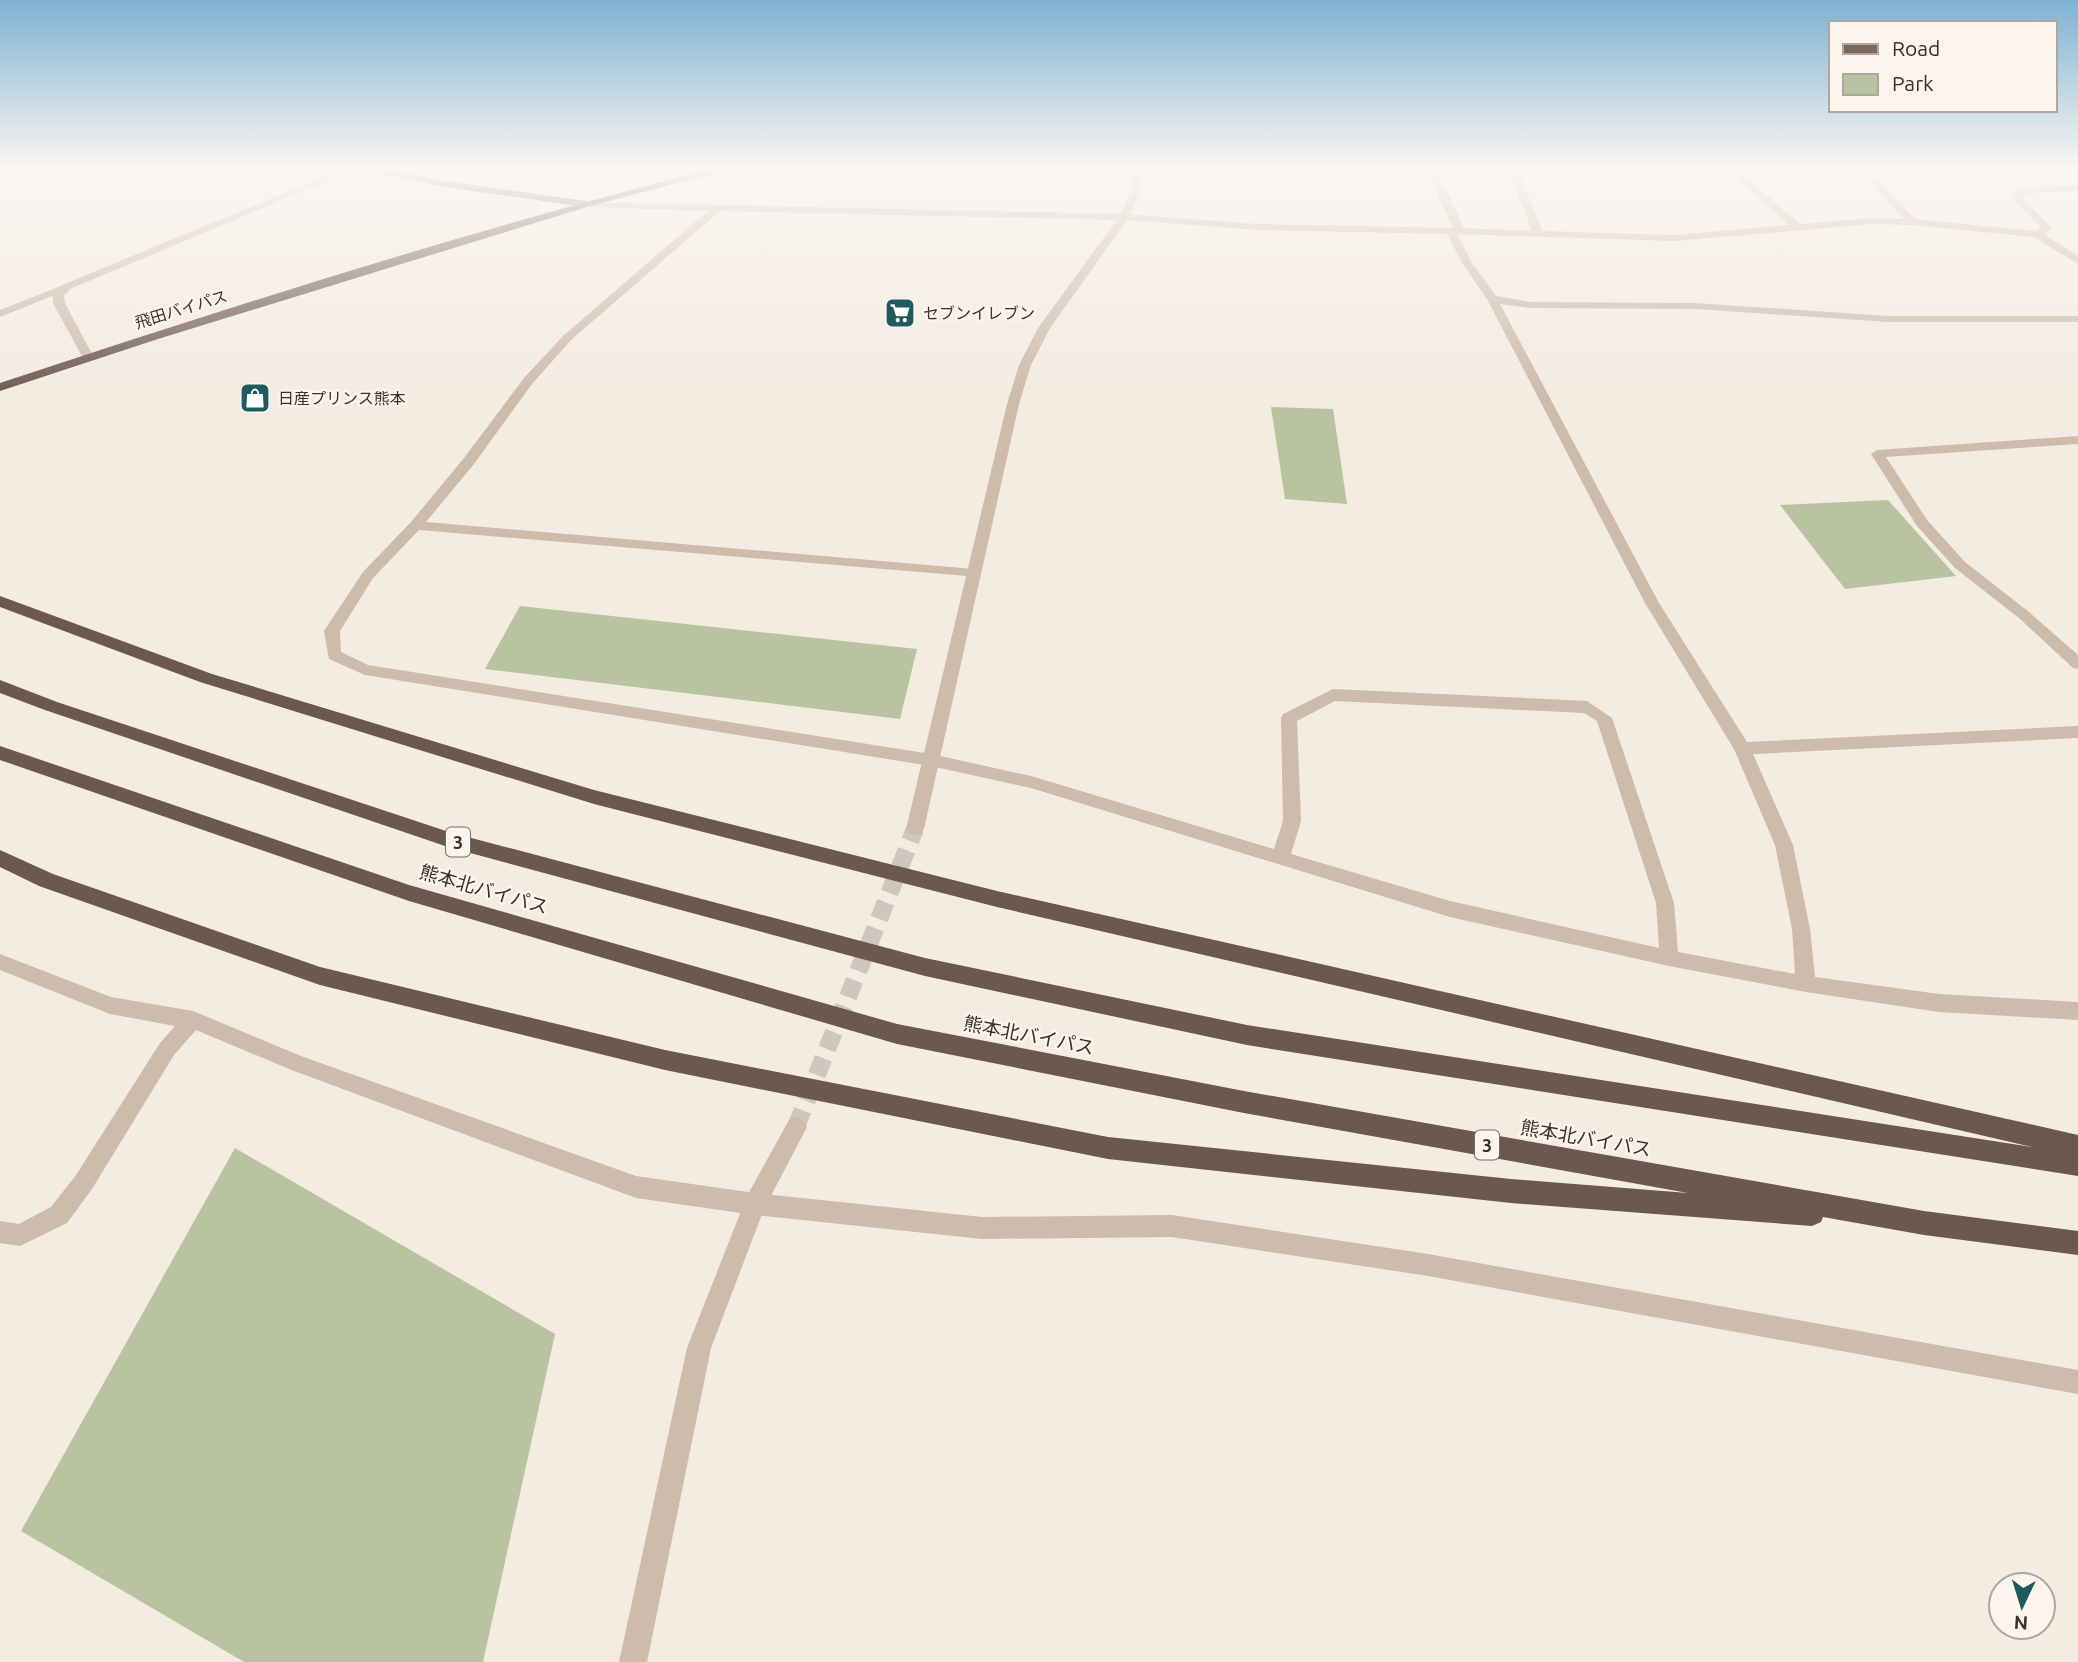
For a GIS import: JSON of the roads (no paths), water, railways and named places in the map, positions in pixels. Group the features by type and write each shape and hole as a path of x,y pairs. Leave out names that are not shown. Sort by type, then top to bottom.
{"highway":[{"name":"飛田バイパス","path":"0,387 458,244"},
{"path":"0,399 88,358"},
{"path":"0,601 206,678 594,797 1010,902 2078,1146"},
{"name":"熊本北バイパス","path":"0,686 51,706 448,839 925,967 1247,1035 2078,1165"},
{"name":"熊本北バイパス","path":"0,753 409,893 897,1034 1244,1102 1924,1223 2078,1243"},
{"path":"0,858 46,880 320,976 665,1060 1108,1147 1511,1191 1924,1223"}],"street":[{"path":"0,314 170,244"},
{"path":"676,244 567,338 527,381 469,461 416,525 368,575 331,631 334,655 365,670 931,760 1031,782 1450,909 1669,958 1806,984 1939,1003 2078,1011"},
{"path":"915,829 1013,404 1025,365 1044,328 1105,244"},
{"path":"1460,244 1467,263 1492,299 1652,603 1742,748 1784,845 1801,929 1806,984"},
{"path":"2052,244 2078,261"},
{"path":"66,287 58,296 59,303 88,358"},
{"path":"1492,299 1530,305 1694,306 1889,318 2078,319"},
{"path":"2078,440 1877,454 1922,523 1960,565 2024,615 2078,664"},
{"path":"416,525 974,574"},
{"path":"1280,859 1292,821 1289,718 1333,695 1587,707 1604,718 1665,903 1669,958"},
{"path":"1742,748 2078,732"},
{"path":"0,962 110,1005 193,1020 296,1063 636,1186 755,1204 982,1228 1172,1226 1428,1265 2078,1382"},
{"path":"0,1232 20,1234 59,1215 84,1182 167,1049 193,1020"},
{"path":"633,1662 699,1348 755,1204 796,1127"}],"tunnel":[{"path":"796,1127 915,829"}],"place":[{"name":"セブンイレブン","path":"900,313"},
{"name":"日産プリンス熊本","path":"255,398"}]}
